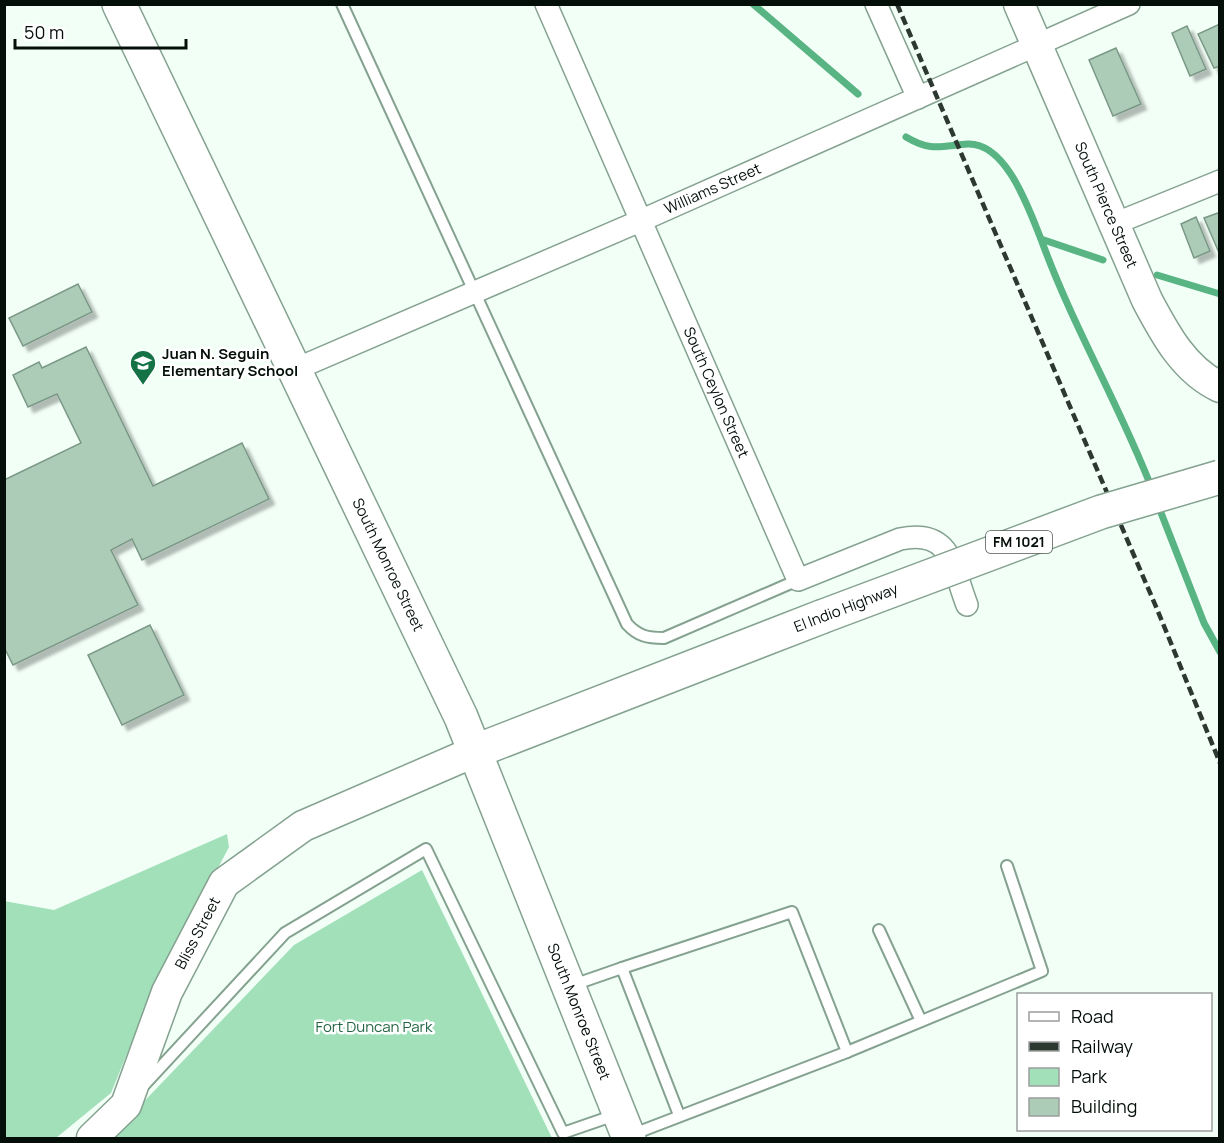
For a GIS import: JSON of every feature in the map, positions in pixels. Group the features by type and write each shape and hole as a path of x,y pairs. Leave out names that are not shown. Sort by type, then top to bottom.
{"main road":[{"name":"South Monroe Street","path":"119,4 296,369 476,752 625,1129"},
{"name":"El Indio Highway","path":"476,752 821,617 1090,516 1220,477"}],"street":[{"name":"South Ceylon Street","path":"546,4 798,580"},
{"path":"876,4 918,98"},
{"name":"South Pierce Street","path":"1019,4 1147,300 1169,342 1204,380 1220,387"},
{"name":"Williams Street","path":"296,369 640,221 1129,4"},
{"path":"1114,224 1220,181"},
{"path":"798,580 900,539 918,535 932,537 941,544 948,556 967,605"},
{"name":"Bliss Street","path":"92,1138 126,1105 166,992 224,883 303,826 476,752"}],"lane":[{"path":"342,4 627,624 635,633 648,638 664,638 798,580"},
{"path":"126,1105 285,933 426,849 563,1133 625,1129 679,1115 847,1052 1042,972 1007,866"},
{"path":"570,986 792,912 847,1052"},
{"path":"879,930 921,1021"},
{"path":"622,968 679,1115"}],"green space":[{"path":"227,834 229,847 151,995 111,1093 56,1138 5,1138 4,901 54,910"},
{"name":"Fort Duncan Park","path":"422,870 552,1138 109,1138 294,945"}],"building":[{"path":"1220,24 1220,66 1214,68 1198,34"},
{"path":"1187,26 1206,69 1190,76 1172,33"},
{"path":"1116,48 1141,104 1113,116 1089,60"},
{"path":"1218,213 1220,216 1220,255 1204,218"},
{"path":"1196,217 1210,251 1194,258 1181,224"},
{"path":"78,284 92,312 23,346 9,318"},
{"path":"86,347 153,486 242,443 269,499 142,560 132,539 111,550 138,605 13,665 4,647 4,480 81,443 57,394 28,407 13,375 39,362 42,368"},
{"path":"150,625 184,695 122,725 88,655"}],"waterway":[{"path":"753,4 858,94"},
{"path":"906,137 929,146 968,144 982,147 994,154 1015,180 1041,239 1103,260"},
{"path":"1041,239 1053,271 1152,489"},
{"path":"1157,275 1220,294"},
{"path":"1158,505 1204,623 1220,652"}],"railway":[{"path":"897,4 1157,609 1220,763"}],"place":[{"name":"Juan N. Seguin Elementary School","path":"143,386"}]}
